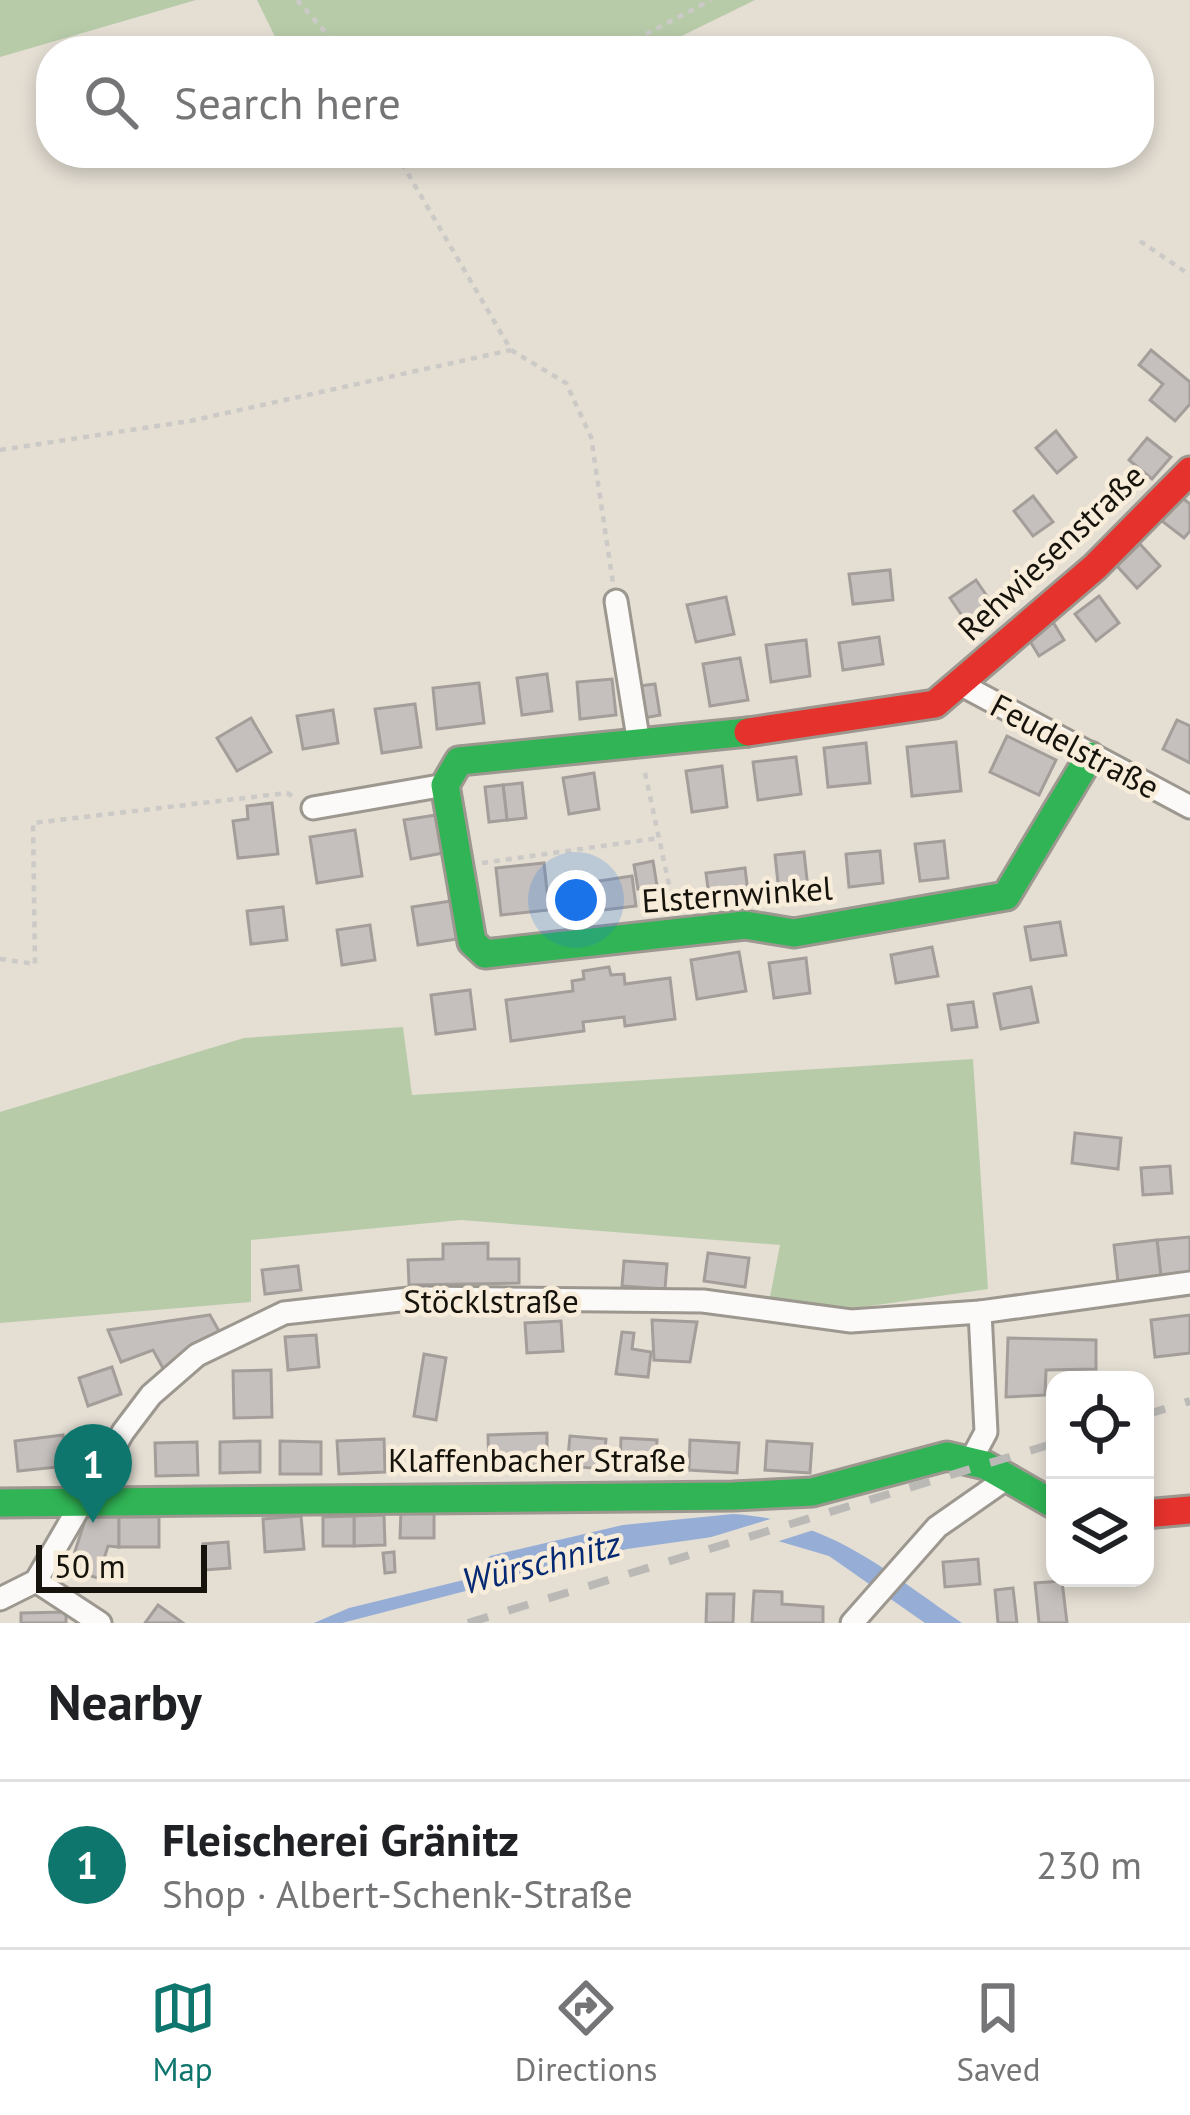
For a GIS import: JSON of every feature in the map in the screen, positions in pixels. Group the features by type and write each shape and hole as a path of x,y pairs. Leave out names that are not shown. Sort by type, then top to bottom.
{"street":[{"name":"Rehwiesenstraße","path":"960,684 1095,567 1190,471"},
{"path":"616,601 639,744"},
{"path":"313,808 445,785 459,761 639,744 935,704 960,684"},
{"name":"Feudelstraße","path":"960,684 1190,807"},
{"name":"Elsternwinkel","path":"445,785 472,943 485,954 745,925 794,933 1006,896 1090,755"},
{"name":"Stöcklstraße","path":"36,1581 151,1395 196,1355 284,1313 418,1298 703,1301 851,1321 980,1312 1190,1283"},
{"path":"971,1460 986,1432 980,1312"},
{"name":"Klaffenbacher Straße","path":"0,1503 734,1496 812,1492 917,1460 971,1460 1010,1476 1046,1503"},
{"path":"856,1618 937,1527 1010,1476"},
{"path":"1154,1513 1190,1510"},
{"path":"0,1599 36,1581 100,1623"}],"path":[{"path":"298,0 329,36"},
{"path":"643,36 712,0"},
{"path":"405,168 511,350 566,383 591,437 616,601"},
{"path":"1140,241 1190,275"},
{"path":"0,450 190,421 511,350"},
{"path":"639,744 680,932"},
{"path":"0,959 35,964 33,823 287,793 313,808"},
{"path":"459,866 659,838"}],"green space":[{"path":"0,0 196,0 72,36 36,36 36,47 0,57"},
{"path":"257,0 755,0 682,36 275,36"},
{"path":"403,1027 412,1095 973,1059 988,1289 849,1309 770,1297 780,1245 461,1220 251,1240 251,1302 0,1323 0,1112 244,1038"}],"water":[{"name":"Würschnitz","path":"733,1514 768,1518 828,1537 962,1623 925,1623 829,1556 748,1532 627,1549 342,1623 314,1623 349,1608 472,1578 490,1556 623,1525"}],"pier":[{"path":"787,1514 826,1526 773,1543 748,1538 685,1545"}],"building":[{"path":"1151,350 1190,382 1190,404 1175,421 1150,400 1163,384 1139,365"},
{"path":"1056,431 1076,457 1057,473 1036,448"},
{"path":"1147,438 1171,457 1152,479 1129,460"},
{"path":"1033,496 1053,522 1033,536 1014,511"},
{"path":"1181,497 1190,504 1190,531 1184,538 1162,521"},
{"path":"1140,544 1160,566 1137,588 1117,566"},
{"path":"890,570 893,600 853,604 849,574"},
{"path":"976,580 993,605 967,623 950,598"},
{"path":"1099,596 1119,623 1096,641 1075,614"},
{"path":"726,597 734,634 696,642 687,605"},
{"path":"1053,622 1064,640 1039,656 1028,638"},
{"path":"879,637 883,664 843,670 839,643"},
{"path":"806,640 810,676 771,682 766,645"},
{"path":"740,658 748,700 710,706 703,664"},
{"path":"547,674 552,711 522,715 517,678"},
{"path":"612,679 616,715 580,719 577,682"},
{"path":"479,683 484,723 437,729 433,688"},
{"path":"655,684 660,715 644,718 639,686"},
{"path":"415,704 421,747 382,753 375,709"},
{"path":"333,710 338,743 303,749 297,716"},
{"path":"251,718 271,752 237,771 217,738"},
{"path":"1177,720 1190,726 1190,763 1163,749"},
{"path":"1007,736 1056,760 1039,795 990,772"},
{"path":"956,742 961,791 912,796 907,747"},
{"path":"866,743 870,783 828,787 824,748"},
{"path":"796,757 801,794 758,800 753,762"},
{"path":"722,766 727,807 692,812 686,771"},
{"path":"594,773 599,809 569,814 563,778"},
{"path":"522,783 526,818 507,820 503,785"},
{"path":"503,785 507,820 489,822 485,787"},
{"path":"272,803 278,854 238,858 233,821 248,819 247,806"},
{"path":"436,815 443,853 411,859 404,820"},
{"path":"355,830 362,876 317,883 310,837"},
{"path":"944,841 948,878 920,881 915,844"},
{"path":"880,851 883,883 849,887 846,854"},
{"path":"804,852 808,889 779,892 775,855"},
{"path":"653,861 657,886 638,889 634,865"},
{"path":"544,863 549,910 501,915 496,868"},
{"path":"745,868 749,900 710,904 706,873"},
{"path":"632,876 636,906 603,910 599,881"},
{"path":"451,901 457,939 418,945 412,907"},
{"path":"283,907 287,940 251,944 247,911"},
{"path":"1060,922 1066,955 1031,960 1025,927"},
{"path":"370,925 375,960 342,965 337,930"},
{"path":"932,947 938,976 896,983 891,955"},
{"path":"739,952 746,991 697,999 691,960"},
{"path":"806,958 810,993 774,998 769,963"},
{"path":"609,967 611,975 624,974 625,984 670,978 675,1019 625,1026 624,1017 583,1022 584,1031 511,1041 506,1000 573,991 572,981 584,979 583,971"},
{"path":"1031,987 1038,1022 1001,1029 994,994"},
{"path":"470,990 475,1029 436,1034 431,995"},
{"path":"973,1002 977,1027 952,1030 948,1005"},
{"path":"1075,1133 1121,1138 1118,1169 1072,1163"},
{"path":"1170,1166 1172,1193 1143,1195 1141,1168"},
{"path":"1190,1237 1190,1273 1161,1277 1157,1240"},
{"path":"1157,1240 1161,1277 1118,1282 1114,1245"},
{"path":"488,1243 488,1259 519,1259 519,1283 409,1285 408,1260 443,1259 443,1244"},
{"path":"708,1253 749,1258 745,1287 704,1281"},
{"path":"624,1261 667,1264 665,1289 622,1286"},
{"path":"298,1266 301,1290 265,1294 262,1270"},
{"path":"210,1315 219,1331 164,1370 153,1350 121,1362 108,1330"},
{"path":"1190,1315 1190,1353 1155,1357 1151,1320"},
{"path":"652,1320 697,1322 690,1362 654,1360"},
{"path":"561,1321 563,1351 527,1353 525,1323"},
{"path":"622,1332 634,1333 632,1349 651,1352 648,1377 616,1374"},
{"path":"316,1335 319,1367 288,1370 285,1337"},
{"path":"1008,1338 1096,1340 1096,1369 1046,1370 1045,1395 1006,1397"},
{"path":"424,1354 446,1358 436,1420 414,1416"},
{"path":"112,1367 121,1394 88,1406 79,1378"},
{"path":"271,1370 272,1417 234,1418 233,1371"},
{"path":"547,1433 547,1468 489,1469 488,1435"},
{"path":"63,1435 67,1466 18,1471 15,1441"},
{"path":"570,1436 606,1439 603,1469 567,1466"},
{"path":"621,1438 657,1440 656,1471 620,1469"},
{"path":"384,1439 385,1472 339,1474 337,1441"},
{"path":"690,1440 739,1443 737,1473 689,1470"},
{"path":"260,1441 260,1472 220,1473 220,1442"},
{"path":"280,1441 321,1442 321,1474 280,1474"},
{"path":"767,1441 812,1444 810,1473 765,1470"},
{"path":"197,1442 198,1475 156,1476 155,1443"},
{"path":"401,1511 434,1512 434,1538 400,1538"},
{"path":"384,1515 385,1545 354,1546 354,1516"},
{"path":"301,1516 304,1549 265,1552 263,1519"},
{"path":"354,1516 354,1546 323,1546 323,1517"},
{"path":"86,1517 119,1517 119,1547 108,1546 98,1578 69,1570"},
{"path":"119,1517 159,1517 159,1547 119,1547"},
{"path":"228,1542 230,1568 205,1570 203,1544"},
{"path":"394,1552 395,1572 385,1573 383,1553"},
{"path":"978,1559 980,1584 945,1587 943,1562"},
{"path":"1035,1583 1063,1587 1067,1623 1039,1623"},
{"path":"1013,1588 1017,1623 998,1623 995,1590"},
{"path":"754,1591 782,1592 782,1604 823,1607 823,1623 752,1623"},
{"path":"707,1594 734,1594 733,1623 706,1623"},
{"path":"158,1605 183,1623 145,1623"},
{"path":"66,1612 66,1623 21,1623 21,1613"}],"railway":[{"path":"1154,1412 1190,1401"},
{"path":"468,1623 1046,1446"}],"traffic: fast":[{"path":"748,732 459,761 445,785 472,942 485,954 745,925 794,933 1006,896 1090,756"},
{"path":"0,1503 733,1496 812,1492 947,1456 985,1465 1046,1500"}],"traffic: jam":[{"path":"748,732 935,704 1095,567 1190,471"},
{"path":"1154,1513 1190,1510"}],"place":[{"name":"Fleischerei Gränitz","path":"93,1523"}]}
